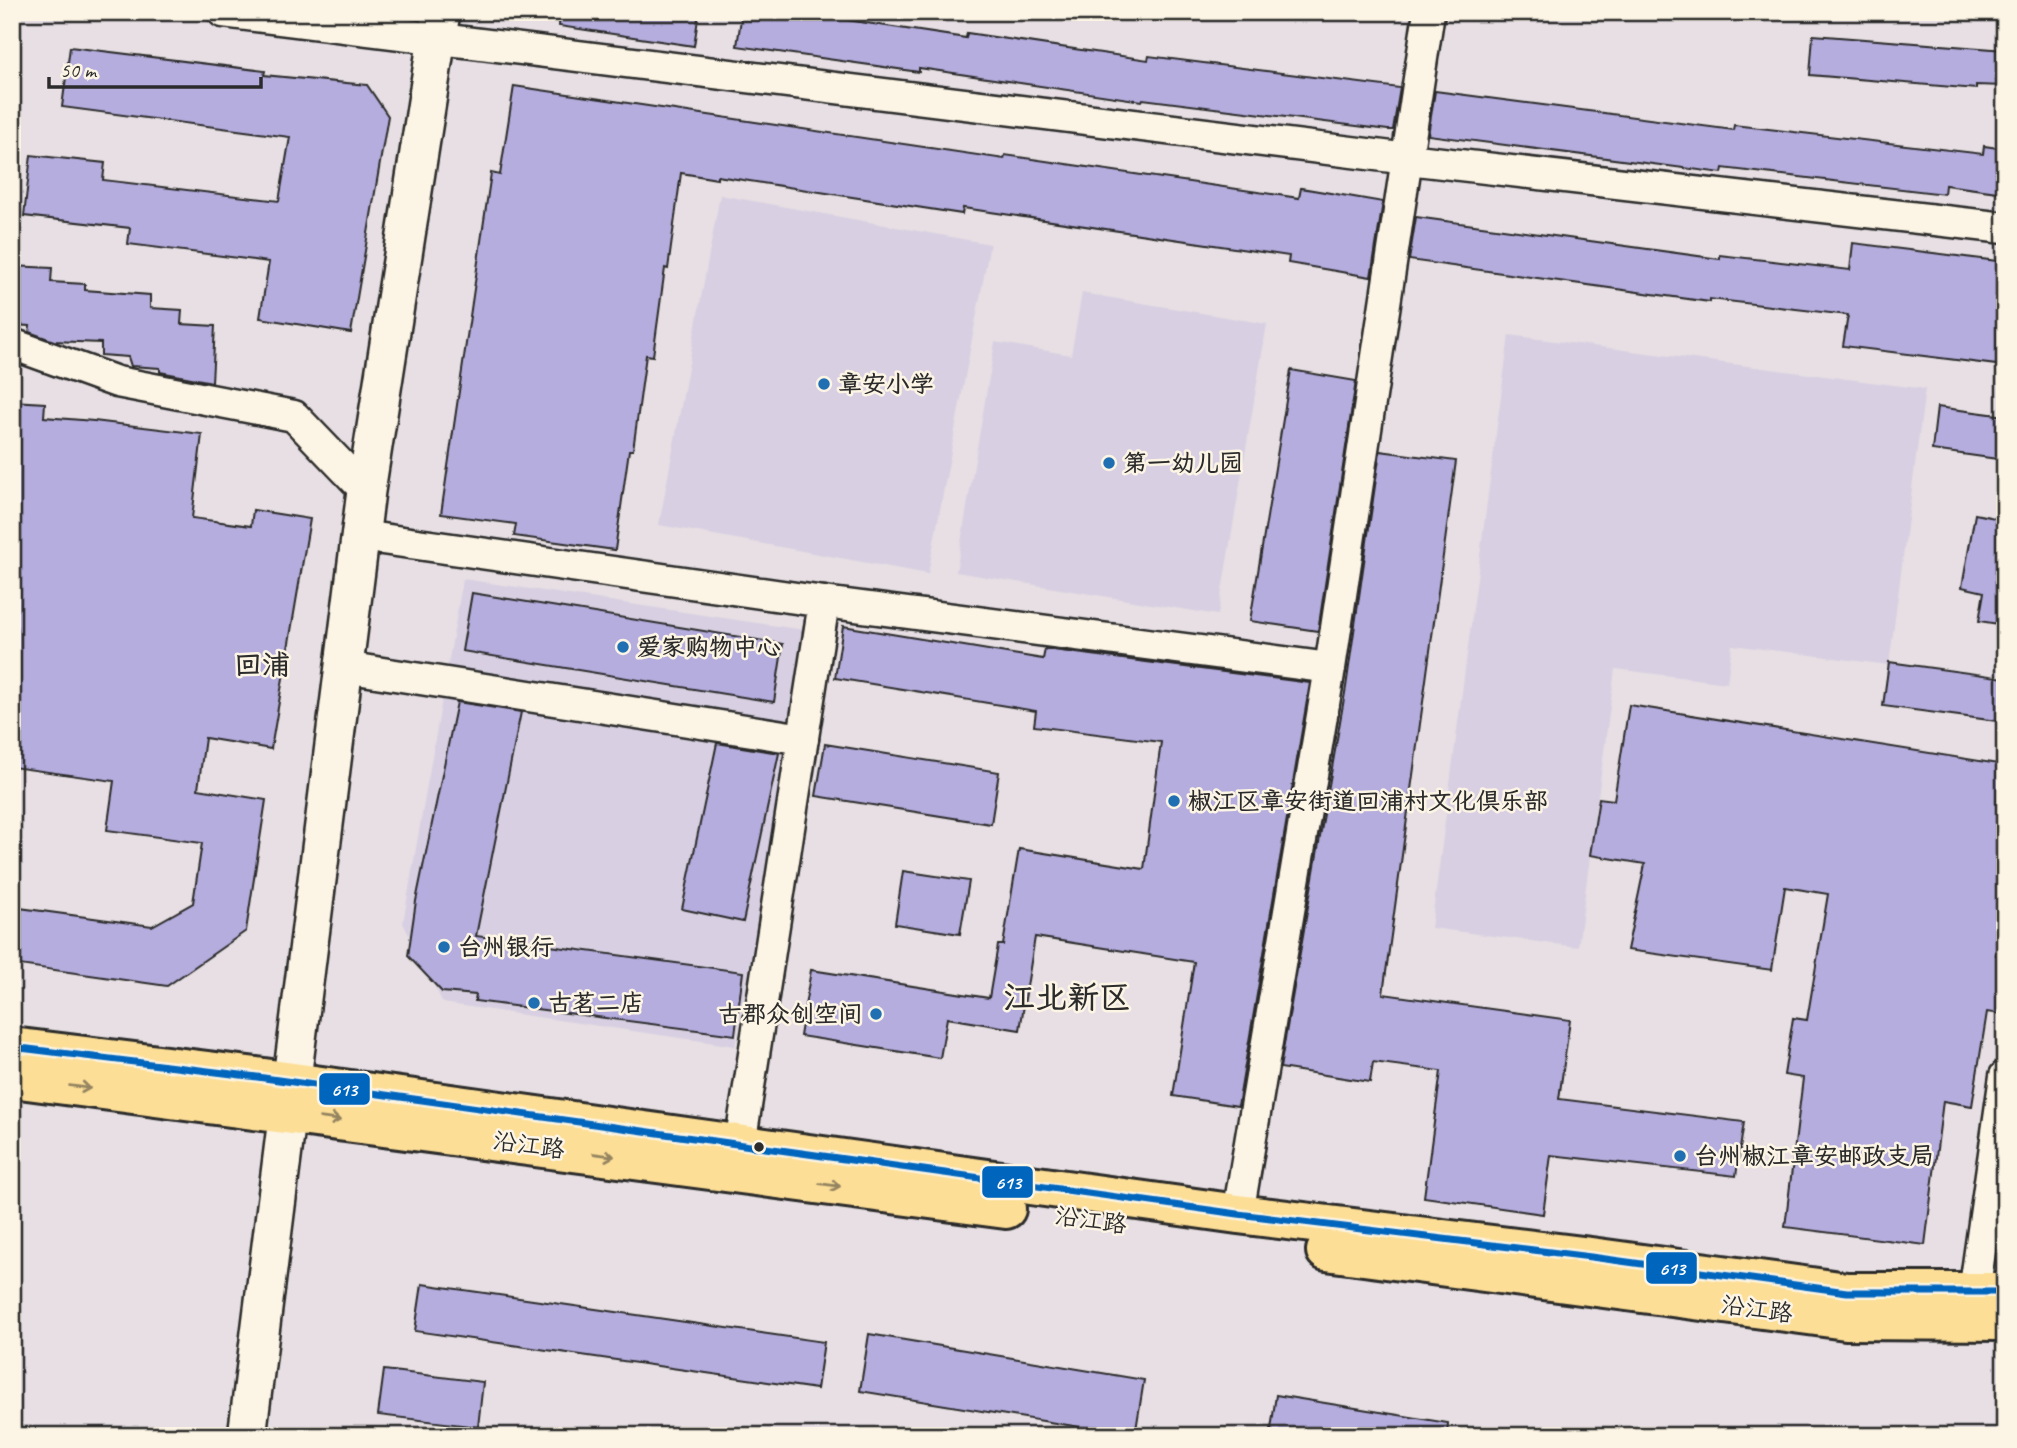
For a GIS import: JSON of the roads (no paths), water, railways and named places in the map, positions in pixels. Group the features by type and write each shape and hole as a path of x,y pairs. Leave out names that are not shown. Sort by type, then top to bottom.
{"main road":[{"name":"沿江路","path":"12,1047 289,1098 1846,1320 2005,1321"},
{"name":"沿江路","path":"12,1078 289,1098 740,1145 1238,1214 1591,1257 1847,1292 1989,1293"}],"street":[{"path":"223,12 439,26 1408,159 2005,228"},
{"path":"1238,1214 1330,668 1429,12"},
{"path":"247,1436 366,491 439,26"},
{"path":"12,344 117,382 294,416 366,491"},
{"path":"361,536 824,603 1330,668"},
{"path":"740,1145 824,603"},
{"path":"344,667 803,739"},
{"path":"1989,1293 2005,1076"}],"place":[{"name":"章安小学","path":"824,384"},
{"name":"第一幼儿园","path":"1109,463"},
{"name":"爱家购物中心","path":"623,647"},
{"name":"椒江区章安街道回浦村文化俱乐部","path":"1174,801"},
{"name":"台州银行","path":"444,947"},
{"name":"古茗二店","path":"534,1003"},
{"name":"古郡众创空间","path":"876,1014"},
{"name":"台州椒江章安邮政支局","path":"1680,1156"}],"district":[{"name":"回浦","path":"262,664"},
{"name":"江北新区","path":"1067,997"}]}
